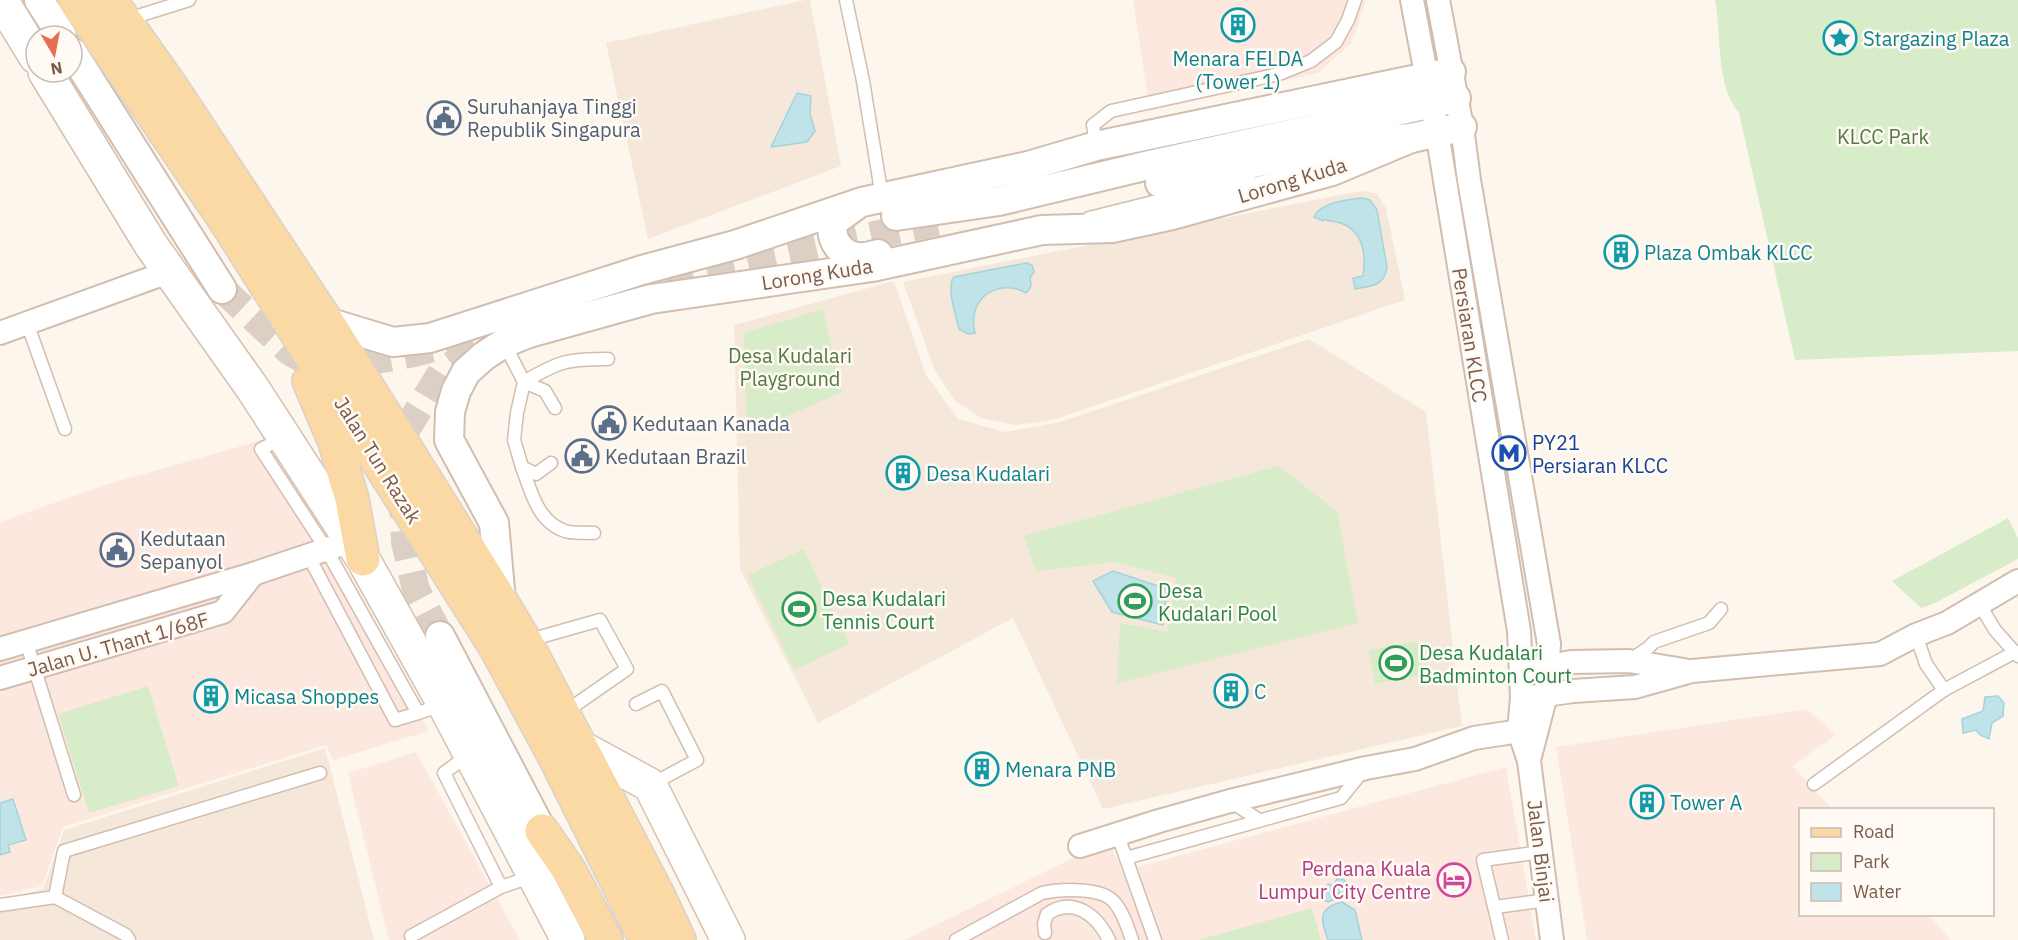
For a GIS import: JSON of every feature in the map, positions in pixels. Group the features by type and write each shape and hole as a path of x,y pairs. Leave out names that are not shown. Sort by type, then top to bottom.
{"main road":[{"path":"0,0 24,38"},
{"name":"Jalan Tun Razak","path":"75,0 223,217 495,646 555,757 646,940"},
{"name":"Jalan Tun Razak","path":"117,10 170,85 327,322 501,601 563,713 679,940"},
{"path":"52,84 151,245 253,389 284,437 337,551 431,709 469,754 568,940"},
{"path":"274,296 335,442 352,499 337,551"},
{"path":"580,747 650,785 728,940"},
{"path":"542,831 560,888 586,940"},
{"path":"542,831 569,870 606,940"}],"street":[{"path":"39,0 54,24"},
{"name":"Persiaran KLCC","path":"1412,0 1441,88"},
{"name":"Persiaran KLCC","path":"1438,0 1441,88 1437,133 1519,631 1522,699 1528,730 1529,761"},
{"path":"84,71 222,289"},
{"path":"914,257 890,252 863,258 851,256 840,249 833,239 831,230 833,222 842,214 880,205 999,201 1149,165 1441,88"},
{"path":"327,322 393,342 430,339 642,270 1096,146 1441,88"},
{"name":"Persiaran KLCC","path":"1437,133 1469,180 1549,644 1546,695 1528,730"},
{"name":"Lorong Kuda","path":"1004,209 1089,189 1152,184 1336,145 1437,133"},
{"name":"Lorong Kuda","path":"501,601 494,523 449,440 450,412 456,391 466,372 504,343 529,333 651,299 872,267 1042,230 1112,228 1172,215 1332,171 1437,133"},
{"path":"0,333 171,271"},
{"name":"Jalan U. Thant 1/68F","path":"0,649 337,551"},
{"name":"Jalan U. Thant 1/68F","path":"0,678 224,612 253,574"},
{"path":"1522,699 1635,687 1692,671 1880,654 1916,635 1947,623 2018,581"},
{"path":"440,636 542,831"},
{"path":"1522,671 1571,662 1629,661 1692,671"},
{"path":"1080,846 1230,801 1366,768 1415,759 1474,738 1528,730"},
{"name":"Jalan Binjai","path":"1529,761 1552,940"}],"lane":[{"path":"117,10 189,0"},
{"path":"846,0 863,81 880,205"},
{"path":"1096,146 1093,125 1111,111 1279,74 1311,61 1336,42 1348,20 1355,0"},
{"path":"1028,166 1227,131"},
{"path":"1042,230 1256,176"},
{"path":"27,323 65,429"},
{"path":"504,343 524,382 544,391 555,408"},
{"path":"594,533 566,532 546,520 534,501 514,440 524,382 553,365 576,359 608,359"},
{"path":"522,468 536,474 551,463"},
{"path":"337,551 395,720 431,709"},
{"path":"1814,784 1944,690 2017,654 1995,630 1980,605"},
{"path":"1629,661 1654,642 1709,623 1721,609"},
{"path":"525,641 600,620 627,669 563,713"},
{"path":"1916,635 1926,664 1944,690"},
{"path":"26,641 74,795"},
{"path":"636,704 662,692 697,760 650,785"},
{"path":"469,754 444,773 501,887"},
{"path":"1126,858 1341,798 1366,768"},
{"path":"55,897 64,851 320,773"},
{"path":"1230,801 1259,820"},
{"path":"1117,834 1155,940"},
{"path":"1502,940 1483,860 1541,852"},
{"path":"411,936 501,887 534,876"},
{"path":"956,940 1042,892 1057,889 1082,891 1113,900 1132,940"},
{"path":"0,905 55,897 126,935 129,940"},
{"path":"1495,907 1547,900"},
{"path":"1045,933 1044,924 1047,914 1055,908 1069,905 1082,909 1095,918 1109,940"}],"shaded area":[{"path":"810,0 841,166 648,239 606,43"},
{"path":"1133,0 1366,0 1352,43 1318,73 1150,111"},
{"path":"1360,191 1376,193 1386,208 1405,300 1053,420 1016,425 981,418 955,401 935,371 903,282"},
{"name":"Desa Kudalari","path":"894,281 926,375 958,419 1005,432 1060,422 1309,339 1426,412 1462,726 1103,809 1013,618 818,723 740,569 734,325"},
{"path":"262,440 429,731 333,760 326,745 63,827 42,886 0,896 0,522 108,484"},
{"path":"1807,709 1836,735 1793,766 1831,808 1799,808 1799,916 1929,916 1951,940 1587,940 1556,747"},
{"path":"325,748 374,940 0,940 0,900 43,889 64,830"},
{"path":"416,752 520,940 389,940 348,773"},
{"path":"1506,767 1536,940 905,940 1108,841 1123,871"}],"green space":[{"name":"KLCC Park","path":"1715,0 2018,0 2018,351 1795,360 1739,113 1726,88"},
{"name":"Desa Kudalari Playground","path":"823,309 842,392 747,434 744,333"},
{"path":"1278,466 1337,511 1358,623 1117,683 1120,623 1167,632 1176,578 1114,562 1036,571 1024,536"},
{"path":"2008,518 2018,538 2018,559 1933,604 1921,608 1892,581"},
{"name":"Desa Kudalari Tennis Court","path":"804,549 849,644 794,670 748,575"},
{"name":"Desa Kudalari Badminton Court","path":"1417,641 1423,675 1375,684 1369,650"},
{"path":"148,686 179,786 89,813 58,714"},
{"path":"1312,908 1321,940 1198,940"}],"water":[{"path":"797,93 811,96 810,114 815,131 807,142 771,147"},
{"path":"1362,198 1370,200 1377,210 1387,267 1380,282 1355,289 1353,278 1363,276 1364,269 1364,253 1359,239 1350,228 1343,224 1314,217 1317,212 1328,205"},
{"path":"1026,263 1032,265 1034,272 1030,278 1031,286 1026,293 1008,288 994,290 982,298 975,310 975,333 968,334 959,329 951,294 954,277"},
{"name":"Desa Kudalari Pool","path":"1113,571 1167,589 1163,625 1112,612 1093,581"},
{"path":"1998,696 2004,703 2003,716 1992,723 1989,739 1980,735 1976,730 1963,733 1962,719 1983,711 1985,697"},
{"path":"13,799 26,840 8,845 10,852 0,855 0,803"},
{"path":"1337,879 1343,879 1350,886 1347,892 1339,893 1329,902 1322,900 1321,895 1328,884 1333,885"},
{"path":"1342,902 1355,910 1362,940 1328,940 1323,916 1328,908"}],"tunnel":[{"path":"626,294 653,285 937,222"},
{"path":"222,289 289,351 303,359 322,363 355,364 525,327"},
{"path":"440,636 416,590 405,542 403,498 406,430 441,373 482,343"}],"place":[{"name":"Menara FELDA (Tower 1)","path":"1238,25"},
{"name":"Stargazing Plaza","path":"1840,38"},
{"name":"Suruhanjaya Tinggi Republik Singapura","path":"444,118"},
{"name":"Plaza Ombak KLCC","path":"1621,252"},
{"name":"Kedutaan Kanada","path":"609,423"},
{"name":"PY21 Persiaran KLCC","path":"1509,453"},
{"name":"Kedutaan Brazil","path":"582,456"},
{"name":"Desa Kudalari","path":"903,473"},
{"name":"Kedutaan Sepanyol","path":"117,550"},
{"name":"Desa Kudalari Pool","path":"1135,601"},
{"name":"Desa Kudalari Tennis Court","path":"799,609"},
{"name":"Desa Kudalari Badminton Court","path":"1396,663"},
{"name":"C","path":"1231,691"},
{"name":"Micasa Shoppes","path":"211,696"},
{"name":"Menara PNB","path":"982,769"},
{"name":"Tower A","path":"1647,802"},
{"name":"Perdana Kuala Lumpur City Centre","path":"1454,880"}]}
